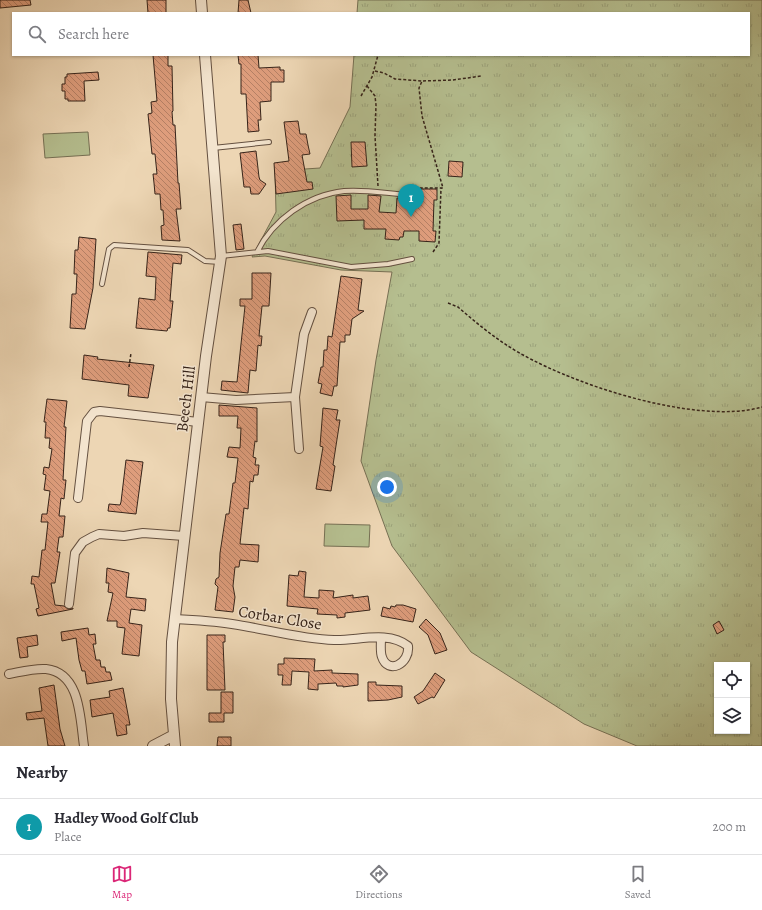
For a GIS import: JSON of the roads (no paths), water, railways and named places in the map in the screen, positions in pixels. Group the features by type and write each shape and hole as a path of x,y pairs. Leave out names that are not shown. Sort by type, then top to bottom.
{"street":[{"path":"201,0 202,12"},
{"name":"Beech Hill","path":"175,746 170,669 174,618 201,397 220,259 206,56"},
{"path":"299,449 295,397 304,334 312,312"},
{"path":"201,397 236,400 295,397"},
{"path":"78,498 87,421 94,412 100,410 198,422"},
{"path":"69,604 72,565 75,553 83,542 92,536 99,534 124,536 143,533 184,536"},
{"name":"Corbar Close","path":"174,618 232,624 285,634 334,640 380,638"},
{"path":"8,674 44,669 58,671 72,687 76,695 84,746"},
{"path":"154,746 174,735"}],"lane":[{"path":"213,148 269,142"},
{"path":"257,252 268,234 286,214 316,199 344,191 411,195"},
{"path":"102,284 109,249 114,245 188,250 205,261 268,251 351,267 388,264 412,259"}],"place":[{"name":"Hadley Wood Golf Club","path":"411,217"}]}
